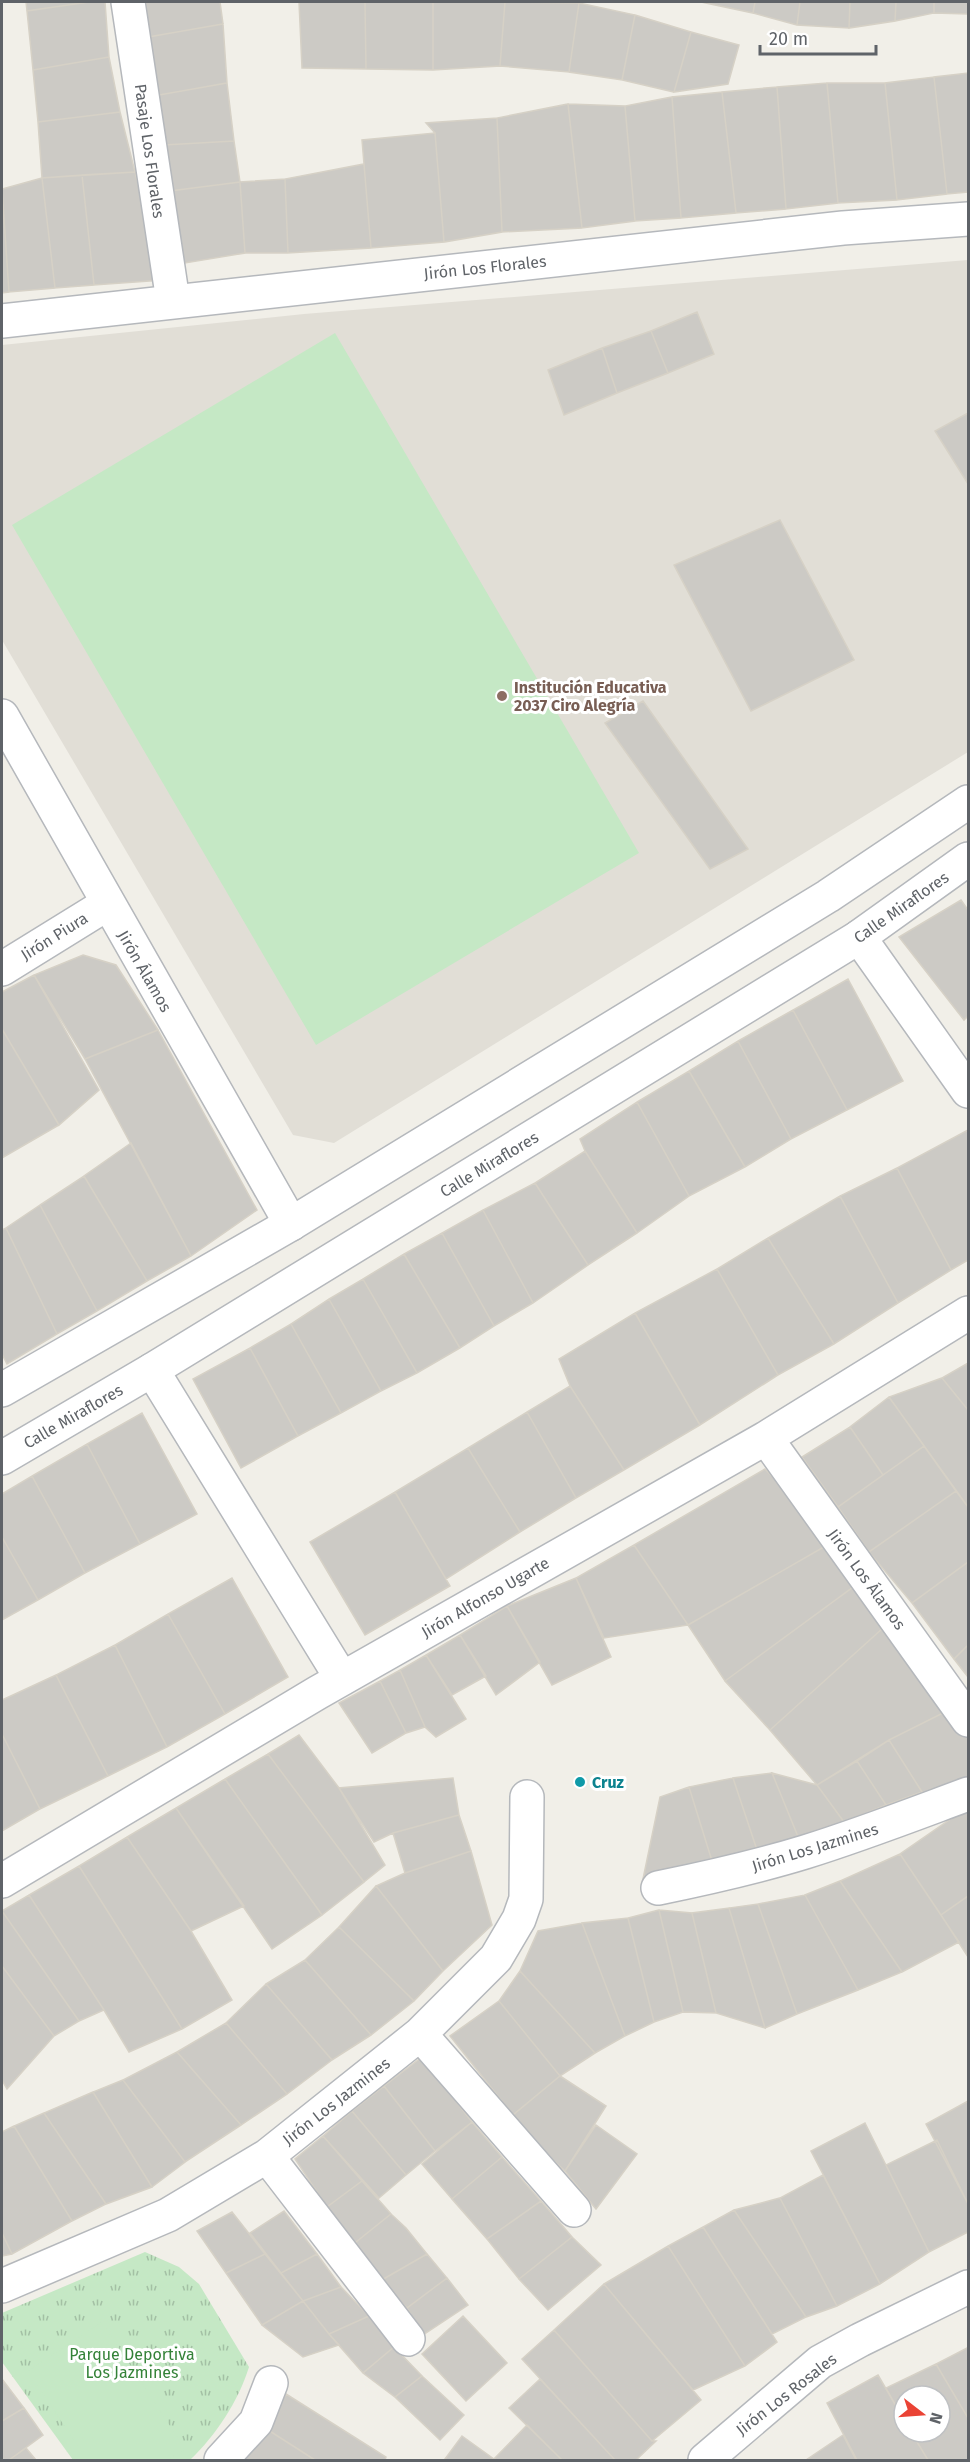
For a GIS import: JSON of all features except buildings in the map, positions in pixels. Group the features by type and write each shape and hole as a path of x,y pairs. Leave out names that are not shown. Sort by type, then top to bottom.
{"street":[{"name":"Pasaje Los Florales","path":"128,2 172,301"},
{"name":"Jirón Los Florales","path":"2,321 832,229 969,219"},
{"name":"Jirón Álamos","path":"2,716 291,1224"},
{"path":"2,1390 291,1224 828,896 969,802"},
{"name":"Calle Miraflores","path":"2,1458 152,1370 859,937 969,859"},
{"name":"Jirón Piura","path":"2,969 107,904"},
{"path":"859,937 969,1091"},
{"name":"Jirón Alfonso Ugarte","path":"2,1881 342,1679 766,1438 969,1313"},
{"path":"152,1370 342,1679"},
{"name":"Jirón Los Álamos","path":"766,1438 969,1720"},
{"name":"Jirón Los Jazmines","path":"658,1888 739,1871 805,1852 902,1820 969,1794"},
{"name":"Jirón Los Jazmines","path":"2,2286 168,2215 267,2156 420,2034 496,1958 519,1919 526,1899 527,1797"},
{"path":"420,2034 574,2210"},
{"path":"267,2156 408,2339"},
{"name":"Jirón Los Rosales","path":"705,2460 820,2362 969,2287"},
{"path":"221,2460 256,2422 271,2383"}],"shaded area":[{"name":"Institución Educativa 2037 Ciro Alegría","path":"968,260 968,752 334,1143 293,1135 2,640 2,345 304,314"}],"green space":[{"path":"335,333 639,853 316,1045 12,525"},
{"name":"Parque Deportiva Los Jazmines","path":"145,2252 179,2267 199,2284 249,2367 239,2393 225,2417 209,2440 190,2460 73,2460 2,2362 2,2313"},
{"path":"102,2322 185,2449 167,2460 87,2460 28,2371"}],"place":[{"name":"Institución Educativa 2037 Ciro Alegría","path":"502,696"},
{"name":"Cruz","path":"580,1782"}]}
